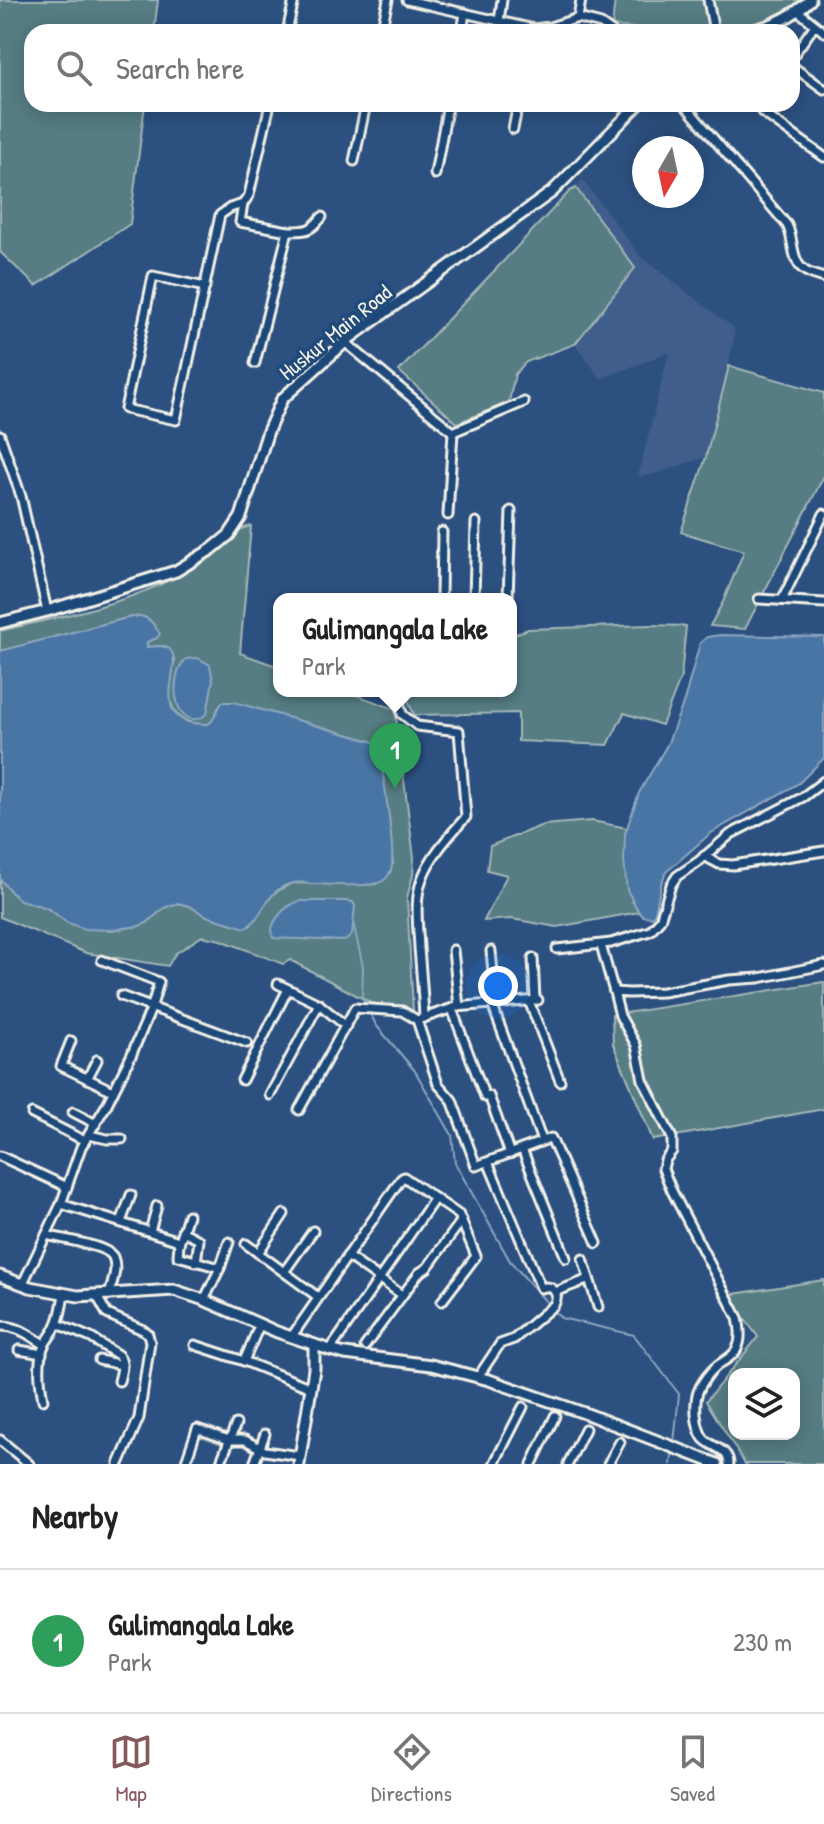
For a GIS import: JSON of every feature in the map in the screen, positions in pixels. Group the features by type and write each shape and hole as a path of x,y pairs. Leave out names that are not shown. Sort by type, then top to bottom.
{"main road":[{"path":"774,24 798,11 810,0"},
{"name":"Huskur Main Road","path":"0,623 176,571 212,549 229,535 241,517 268,431 282,399 345,342 552,192 631,112"},
{"path":"0,1276 30,1287 64,1294 97,1296 174,1290 330,1350 431,1365 478,1377 587,1414 717,1464"},
{"path":"300,1460 314,1369 314,1345"}],"street":[{"path":"289,24 294,0"},
{"path":"383,24 388,0"},
{"path":"407,0 510,24"},
{"path":"499,21 502,0"},
{"path":"578,18 581,0"},
{"path":"708,0 712,24"},
{"path":"798,11 824,32"},
{"path":"463,24 465,13"},
{"path":"559,24 578,18 601,24"},
{"path":"800,46 815,25"},
{"path":"800,72 824,89"},
{"path":"268,112 240,222 303,232 322,217"},
{"path":"354,161 364,112"},
{"path":"435,174 447,112"},
{"path":"513,129 516,112"},
{"path":"691,112 787,225 795,256 804,270 824,278"},
{"path":"762,112 824,157"},
{"path":"205,287 153,276 125,409 176,420 205,287 220,215 243,204"},
{"path":"255,363 288,231"},
{"path":"345,342 453,432"},
{"path":"453,432 524,402"},
{"path":"448,515 453,432"},
{"path":"0,435 21,496 47,611"},
{"path":"508,593 511,511"},
{"path":"782,600 824,514"},
{"path":"474,593 476,522"},
{"path":"441,593 442,532"},
{"path":"759,599 823,600"},
{"path":"398,697 402,714 417,726 459,731 466,817 430,864 419,890 421,1019 438,1084 452,1100 476,1166 551,1138 597,1243"},
{"path":"557,949 601,945 650,931 660,920 673,880 731,834 803,797 824,781"},
{"path":"704,856 724,866 824,851"},
{"path":"601,945 620,1016 636,1045 643,1080 672,1138 672,1151 663,1169 738,1318 741,1330 739,1347 716,1367 698,1389 695,1399 700,1433 725,1452 729,1464"},
{"path":"453,950 455,1008 485,1097 489,1096 510,1154"},
{"path":"491,951 494,1004 542,1141"},
{"path":"533,958 534,1000 560,1081"},
{"path":"23,1283 61,1204 76,1159 131,1056 159,982 102,960"},
{"path":"614,992 663,992 824,965"},
{"path":"278,984 319,1004 346,1026"},
{"path":"242,1080 288,989"},
{"path":"121,996 247,1043"},
{"path":"299,1110 355,1008 402,1011 421,1019 455,1008 534,1000"},
{"path":"270,1095 319,1004"},
{"path":"71,1041 61,1066 113,1091"},
{"path":"87,1079 97,1060"},
{"path":"73,1112 96,1124"},
{"path":"32,1114 87,1138 122,1139"},
{"path":"522,1149 566,1258"},
{"path":"0,1156 67,1187"},
{"path":"478,1377 500,1344 514,1339 557,1297 549,1287 541,1288 488,1162"},
{"path":"292,1336 404,1177 459,1215 476,1256 442,1301"},
{"path":"121,1222 131,1195"},
{"path":"330,1350 435,1198"},
{"path":"61,1204 150,1231 176,1240 179,1244"},
{"path":"150,1231 157,1206"},
{"path":"258,1253 284,1214"},
{"path":"188,1215 178,1256 220,1268"},
{"path":"365,1346 462,1220"},
{"path":"182,1231 199,1240 196,1262"},
{"path":"284,1272 313,1231"},
{"path":"46,1235 104,1249 113,1256 115,1270 109,1295"},
{"path":"204,1300 229,1242"},
{"path":"246,1244 318,1297"},
{"path":"347,1256 402,1295"},
{"path":"583,1259 598,1307"},
{"path":"555,1292 589,1279"},
{"path":"43,1400 40,1385 42,1354 44,1344 58,1324 64,1294"},
{"path":"97,1296 107,1314 143,1330 150,1342 139,1418 119,1464"},
{"path":"58,1324 91,1338 121,1359 119,1381"},
{"path":"244,1361 260,1324"},
{"path":"0,1326 9,1325 44,1344"},
{"path":"195,1345 311,1388"},
{"path":"19,1350 42,1354"},
{"path":"99,1360 122,1365"},
{"path":"494,1464 523,1407"},
{"path":"532,1464 555,1416"},
{"path":"220,1464 236,1424"},
{"path":"185,1464 197,1429 229,1440 245,1440 265,1451 300,1460"},
{"path":"568,1464 585,1429"},
{"path":"254,1464 265,1434"},
{"path":"1,1442 29,1464"},
{"path":"608,1464 620,1442"}],"shaded area":[{"path":"582,179 641,257 735,329 726,383 706,457 638,477 669,352 601,379 575,344 635,268 576,188"},
{"path":"140,616 150,620 160,634 147,642 147,647 164,646 172,653 171,703 176,714 187,722 208,724 222,702 234,702 374,742 379,748 391,831 392,861 386,878 379,883 365,885 293,883 284,886 276,891 245,928 178,903 164,908 139,926 85,929 68,923 47,908 20,900 12,893 0,879 0,651"},
{"path":"707,637 824,637 824,758 799,783 711,833 666,872 655,913 652,917 643,916 627,890 625,834 639,793 667,745 684,701 700,643"},
{"path":"198,658 210,665 213,680 207,714 197,719 188,718 177,703 176,680 186,659"},
{"path":"299,901 353,902 352,935 345,941 273,938 273,927 278,916"}],"green space":[{"path":"0,0 158,0 155,24 24,24 24,112 144,112 130,224 36,286 0,252"},
{"path":"615,0 801,0 797,5 756,24 612,24"},
{"path":"576,188 635,268 575,344 526,362 515,374 509,402 457,423 399,371"},
{"path":"729,366 824,393 824,476 745,629 710,626 744,551 681,532 706,457"},
{"path":"251,526 240,653 273,665 273,697 362,697 395,709 414,858 407,898 413,1010 371,1003 290,960 283,964 221,940 202,936 175,954 168,966 86,953 0,917 0,879 12,893 47,908 68,923 110,930 139,926 164,908 178,903 207,916 250,926 273,894 292,883 376,884 393,864 379,748 374,742 300,721 219,707 208,724 183,719 176,713 170,695 175,660 165,646 147,647 147,642 157,638 148,619 127,618 0,651 0,631 81,612 140,593 190,569"},
{"path":"686,626 681,677 662,725 624,713 608,745 518,741 518,713 414,715 406,697 517,697 517,634 528,629"},
{"path":"592,821 627,828 625,834 632,901 639,912 557,927 512,919 484,921 507,875 487,870 490,846 543,825"},
{"path":"824,982 824,1109 653,1140 613,1044 612,1015"},
{"path":"824,1280 824,1464 745,1464 730,1440 800,1440 800,1368 733,1368 758,1337 727,1295"},
{"path":"728,1374 728,1437 706,1401"}],"waterway":[{"path":"353,922 363,967 362,998 366,1005"},
{"path":"369,1011 376,1025 415,1071 452,1135 455,1163 510,1261 549,1305"},
{"path":"553,1310 561,1318 634,1335 679,1394 674,1443"},
{"path":"671,1464 673,1449"}],"place":[{"name":"Gulimangala Lake","path":"395,789"}]}
